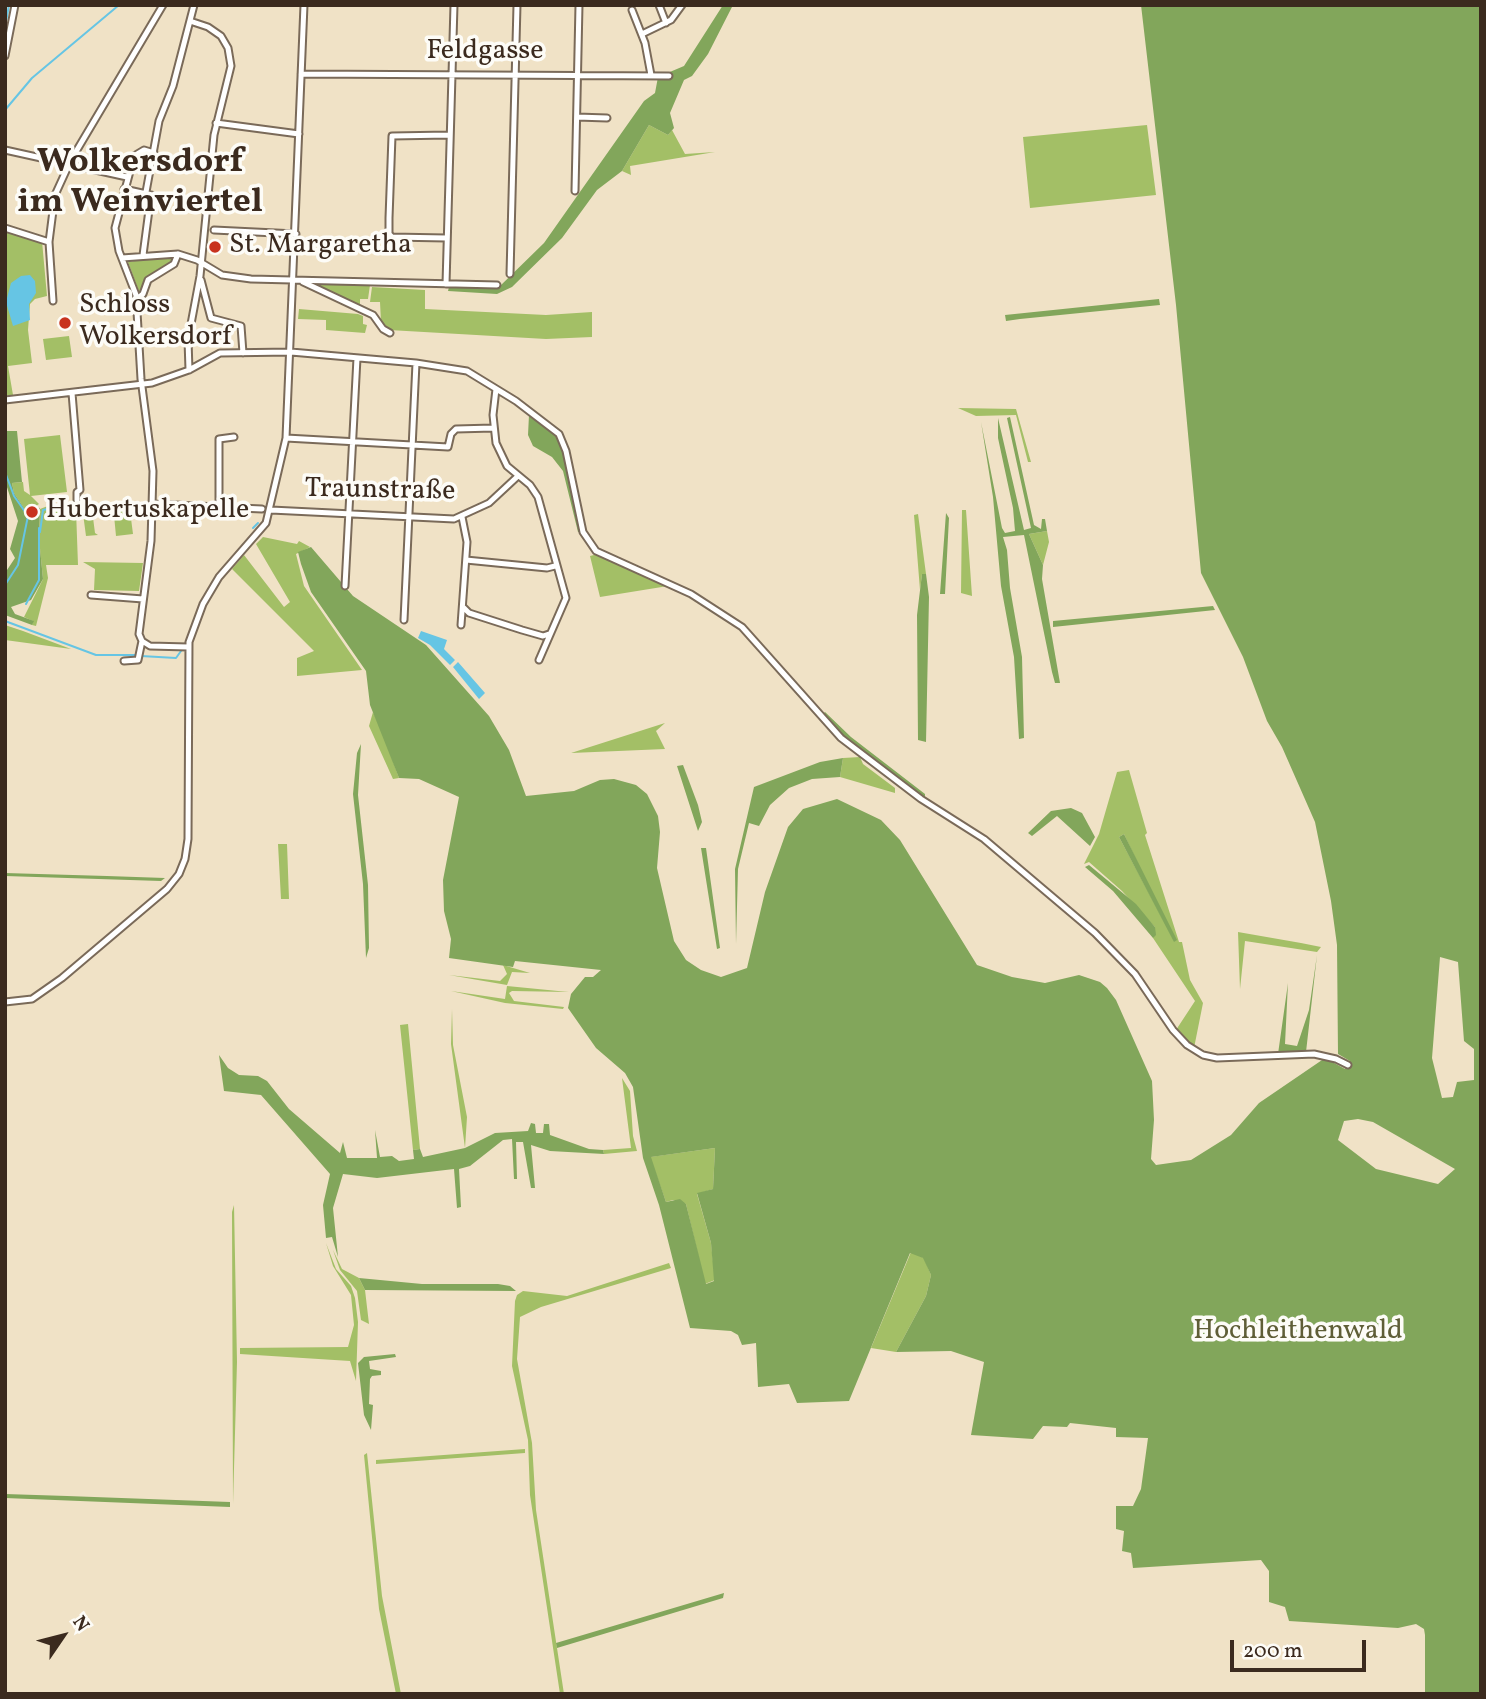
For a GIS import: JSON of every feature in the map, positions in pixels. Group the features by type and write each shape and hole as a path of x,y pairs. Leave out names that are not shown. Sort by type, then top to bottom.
{"street":[{"path":"5,56 16,5"},
{"path":"52,302 49,242 55,195 69,164 163,5"},
{"path":"143,256 148,194 159,121 173,86 194,5"},
{"path":"5,1002 26,1001 42,994 131,921 179,874 188,839 188,647 196,621 219,577 237,554 260,532 271,510 286,438 304,5"},
{"path":"446,284 448,135 454,5"},
{"path":"510,275 517,5"},
{"path":"575,191 579,5"},
{"path":"659,5 666,23"},
{"path":"642,34 666,23 682,5"},
{"path":"632,10 642,34 651,75"},
{"path":"189,370 188,340 200,276 216,123 231,76 230,53 218,33 190,21"},
{"name":"Feldgasse","path":"301,74 516,73 669,76"},
{"path":"577,117 607,118"},
{"path":"216,123 299,134"},
{"path":"446,238 392,237 389,232 393,136 448,135"},
{"path":"5,150 127,177"},
{"path":"153,152 136,153 127,177 115,231 137,299 153,471 151,541 139,634 142,641 150,646 188,647"},
{"path":"124,189 148,194"},
{"path":"5,228 49,242"},
{"path":"214,230 296,234"},
{"path":"137,299 143,294 148,280 174,264 178,254"},
{"path":"122,258 178,254 231,277 303,282 497,285"},
{"path":"200,276 211,318 242,326 243,353"},
{"path":"303,282 373,316 383,329 390,333"},
{"path":"5,400 143,385 189,370 218,354 291,352 464,370 496,389 559,434 566,451 583,532 596,551 691,594 741,627 841,738 920,799 984,839 1095,933 1135,974 1173,1030 1187,1045 1217,1058 1314,1054 1348,1065"},
{"path":"345,586 357,358"},
{"path":"404,620 416,363"},
{"path":"496,389 493,428 499,453 538,496 566,600 539,660"},
{"path":"72,393 80,490 76,492 77,500"},
{"path":"286,438 449,447 451,434 456,429 493,428"},
{"path":"219,506 219,439 234,436"},
{"name":"Traunstraße","path":"271,510 409,518 462,517 489,503 518,477"},
{"path":"153,504 262,509"},
{"path":"461,625 467,536 462,517"},
{"path":"466,560 555,566"},
{"path":"92,595 143,599"},
{"path":"464,608 469,613 542,636 549,634"},
{"path":"124,661 139,654 142,641"}],"green space":[{"path":"723,5 733,5 708,54 692,76 684,80 670,113 674,128 668,135 649,125 622,171 597,190 562,238 512,287 497,294 448,291 449,287 499,287 544,243 644,101 655,93 658,77 684,66"},
{"name":"Hochleithenwald","path":"1141,5 1481,5 1481,1694 1425,1694 1425,1635 1424,1629 1416,1624 1398,1628 1289,1621 1285,1607 1269,1602 1269,1571 1261,1560 1133,1568 1131,1553 1122,1551 1124,1531 1116,1529 1116,1506 1133,1506 1141,1489 1148,1438 1116,1437 1116,1428 1070,1423 1067,1427 1043,1426 1033,1439 971,1435 984,1362 951,1351 896,1352 926,1296 931,1275 923,1258 910,1253 849,1401 797,1403 789,1384 758,1387 756,1343 742,1345 738,1335 731,1331 690,1328 659,1205 643,1158 633,1087 625,1073 596,1048 568,1008 571,994 585,977 593,977 601,970 515,961 513,967 449,958 451,939 444,911 443,880 459,797 419,779 399,778 370,705 366,671 311,592 298,552 311,547 353,596 426,645 489,716 509,750 526,796 574,791 600,780 614,779 636,785 647,794 658,816 660,832 657,868 674,941 686,960 701,970 721,977 747,968 765,892 788,827 803,809 837,799 881,820 900,840 977,965 1012,977 1045,983 1079,975 1100,982 1107,988 1116,1000 1152,1081 1154,1120 1151,1159 1156,1165 1191,1160 1231,1135 1259,1103 1325,1058 1345,1069 1350,1061 1338,1054 1337,945 1315,822 1282,747 1267,721 1243,657 1201,573 1176,305","holes":["1440,957 1458,962 1464,1041 1474,1049 1474,1080 1457,1082 1453,1097 1442,1098 1432,1058","1358,1119 1373,1122 1455,1169 1438,1184 1376,1169 1338,1140 1344,1121","715,1148 713,1189 697,1193 711,1243 714,1281 706,1284 686,1204 680,1199 666,1202 651,1157"]},
{"path":"649,125 668,135 672,130 685,154 715,152 630,166 631,175 622,171"},
{"path":"1147,125 1156,195 1030,208 1023,137"},
{"path":"5,230 42,241 47,296 35,299 30,304 28,330 32,363 8,366 13,395 5,396"},
{"path":"171,256 174,262 146,280 140,294 128,262"},
{"path":"318,285 370,285 368,299 360,299 360,306"},
{"path":"372,287 425,290 425,309 546,315 592,312 592,337 546,339 389,330 381,322 380,302 370,302"},
{"path":"1159,299 1160,305 1006,321 1005,315"},
{"path":"299,309 358,314 363,316 363,324 367,325 365,333 326,330 326,320 298,319"},
{"path":"69,336 72,357 46,360 43,339"},
{"path":"958,408 1016,409 1031,462 1028,462 1016,415 976,416"},
{"path":"529,415 558,436 564,451 581,532 578,532 563,471 552,457 533,446 528,435"},
{"path":"1010,417 1034,525 1041,529 1042,519 1045,519 1047,531 1029,534 1043,565 1042,579 1060,683 1055,683 1052,672 1024,535 1003,537 1022,657 1024,738 1019,739 1014,657 1001,586 993,497 981,422 1002,528 1005,533 1015,531 1013,508 998,438 998,418 1024,530 1031,528 1007,418"},
{"path":"5,431 17,431 22,482 12,483 14,493 32,520 35,519 35,507 40,508 39,538 43,579 31,600 11,607 15,614 34,621 32,625 5,615 5,573 15,558 10,549 18,521 5,481"},
{"path":"60,435 67,492 31,496 39,504 36,506 35,519 32,520 14,493 12,483 23,482 24,491 30,495 24,439"},
{"path":"129,503 133,534 116,536 113,505"},
{"path":"53,504 53,511 76,510 78,565 46,565 48,578 36,626 32,625 33,621 24,617 43,579 39,538 40,509"},
{"path":"97,505 98,509 92,510 95,533 98,535 86,536 82,506"},
{"path":"962,510 966,510 972,596 961,593"},
{"path":"946,513 949,518 945,594 940,594"},
{"path":"918,514 926,574 922,574 920,590 914,515"},
{"path":"1047,531 1049,542 1043,565 1029,534"},
{"path":"263,537 297,544 299,541 310,547 296,554 304,586 362,670 297,676 297,658 314,651 232,569 244,555 284,607 290,602 256,544"},
{"path":"598,554 668,586 600,597 590,556"},
{"path":"83,562 143,563 139,591 94,590 95,569"},
{"path":"922,574 926,574 929,597 926,742 918,740 917,615"},
{"path":"1213,606 1215,610 1053,627 1053,621"},
{"path":"5,625 23,631 71,649 5,640"},
{"path":"373,712 399,778 393,779 369,726"},
{"path":"825,712 851,737 925,794 925,799 848,741 834,728 823,714"},
{"path":"665,723 656,731 665,749 571,753"},
{"path":"361,744 358,795 368,885 369,948 366,958 363,884 353,794 357,753"},
{"path":"860,757 863,764 895,788 895,793 840,777 843,758"},
{"path":"843,758 840,777 812,779 789,788 770,805 759,826 749,823 738,869 736,944 735,869 754,787 820,762"},
{"path":"683,765 702,822 698,831 677,766"},
{"path":"1129,770 1147,833 1145,835 1179,942 1182,942 1190,980 1203,1003 1194,1048 1176,1030 1195,1001 1153,938 1155,927 1122,891 1089,862 1084,864 1099,834 1117,772","holes":["1124,834 1175,942 1119,837"]},
{"path":"1071,808 1082,813 1095,837 1090,846 1057,816 1032,836 1028,833 1051,811"},
{"path":"1124,834 1177,940 1174,942 1119,837"},
{"path":"278,844 287,844 289,899 281,899"},
{"path":"701,848 706,848 720,948 717,949"},
{"path":"1089,865 1136,904 1155,927 1156,935 1153,938 1113,891 1085,867"},
{"path":"5,873 165,878 161,881 5,876"},
{"path":"1238,932 1321,947 1317,952 1245,941 1240,989"},
{"path":"1317,955 1306,1052 1278,1054 1288,983 1285,1044 1297,1046 1309,1010"},
{"path":"503,965 530,973 512,972 507,985 449,975 500,981 507,974"},
{"path":"507,986 569,992 509,993 514,1001 564,1007 563,1009 505,1003 451,991 505,999"},
{"path":"452,1009 453,1045 467,1117 465,1148 451,1044"},
{"path":"408,1024 420,1149 413,1150 400,1025"},
{"path":"219,1055 228,1068 239,1075 258,1076 267,1081 289,1109 340,1153 343,1142 347,1158 377,1158 375,1130 380,1157 392,1156 399,1161 414,1159 413,1150 420,1149 423,1157 465,1148 495,1133 528,1131 531,1123 535,1124 536,1133 543,1133 544,1124 549,1124 550,1135 589,1149 603,1150 604,1154 550,1151 531,1145 535,1188 531,1188 523,1142 516,1142 517,1179 514,1179 512,1139 503,1140 470,1166 459,1169 461,1207 457,1208 454,1169 377,1178 343,1174 333,1208 338,1257 332,1237 326,1238 323,1205 330,1174 261,1095 224,1091"},
{"path":"622,1078 630,1091 633,1136 637,1151 604,1154 603,1150 631,1148"},
{"path":"715,1148 713,1189 697,1194 711,1243 715,1280 705,1284 686,1204 673,1200 666,1202 650,1157"},
{"path":"234,1205 237,1362 233,1504 232,1212"},
{"path":"326,1243 336,1269 351,1286 355,1298 358,1322 356,1381 350,1361 240,1354 240,1348 348,1347 354,1325 351,1295 333,1266"},
{"path":"333,1250 342,1269 359,1278 365,1290 369,1324 361,1320 357,1291 340,1270"},
{"path":"911,1252 924,1258 931,1275 926,1296 896,1352 871,1348"},
{"path":"669,1263 671,1268 541,1307 520,1317 517,1359 532,1443 536,1510 564,1694 560,1694 530,1495 528,1440 512,1366 515,1301 517,1295 523,1291 567,1296"},
{"path":"359,1278 422,1284 498,1284 510,1286 516,1291 365,1290"},
{"path":"395,1354 396,1357 369,1361 370,1369 381,1371 381,1375 372,1376 370,1379 369,1404 373,1405 371,1430 364,1415 358,1363 364,1357"},
{"path":"525,1449 525,1453 376,1464 376,1460"},
{"path":"367,1453 382,1596 401,1694 396,1694 379,1609 364,1455"},
{"path":"5,1494 230,1502 230,1507 5,1498"},
{"path":"724,1593 723,1598 557,1648 556,1643"}],"water":[{"path":"30,275 35,281 36,293 29,304 30,320 13,326 6,302 11,283 21,276"},
{"path":"421,631 447,640 444,649 455,660 450,665 430,645 418,638"},
{"path":"458,662 485,693 479,699 453,667"}],"waterway":[{"path":"5,27 9,5"},
{"path":"5,110 32,78 119,5"},
{"path":"5,472 14,496 28,516 18,565 5,585"},
{"path":"40,532 43,510 60,506"},
{"path":"253,528 258,523"},
{"path":"26,604 39,580 39,528"},
{"path":"5,621 96,655 136,655"},
{"path":"141,656 176,658 181,651"}],"place":[{"name":"St. Margaretha","path":"215,247"},
{"name":"Schloss Wolkersdorf","path":"65,323"},
{"name":"Hubertuskapelle","path":"32,512"}],"district":[{"name":"Wolkersdorf im Weinviertel","path":"140,185"}]}
